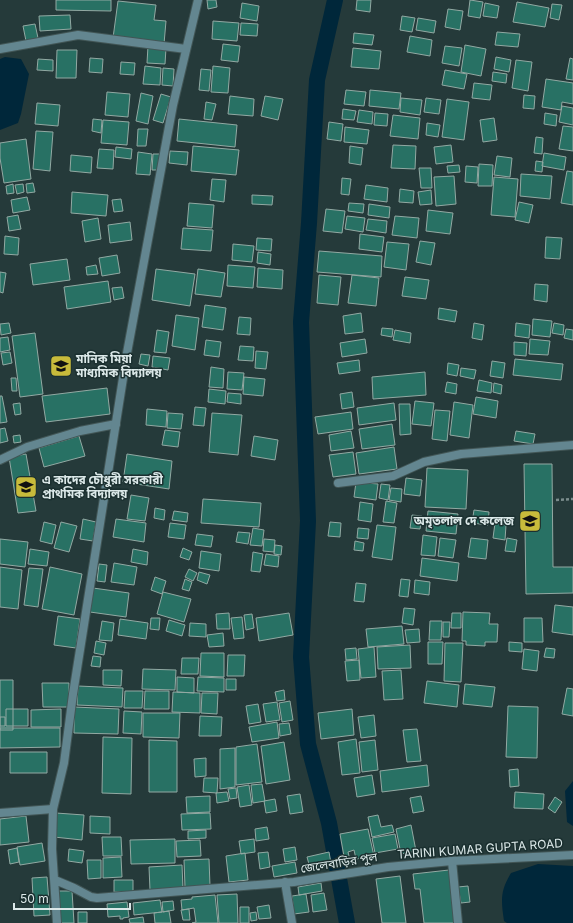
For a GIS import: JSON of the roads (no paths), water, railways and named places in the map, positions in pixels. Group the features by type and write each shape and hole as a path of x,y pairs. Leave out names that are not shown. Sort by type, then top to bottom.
{"street":[{"path":"57,923 52,849 52,809 64,763 127,353 172,105 198,0"},
{"path":"0,49 78,35 186,49"},
{"path":"0,460 27,447 80,431 116,424"},
{"path":"338,483 393,476 424,462 461,454 573,445"},
{"path":"0,813 52,809"},
{"name":"TARINI KUMAR GUPTA ROAD","path":"388,867 452,860 573,855"},
{"path":"452,860 458,923"},
{"name":"জেলেবাড়ির পুল","path":"290,882 388,867"},
{"path":"55,880 90,897 97,898 290,882 292,923"}],"water":[{"path":"5,57 21,59 29,74 18,123 0,130 0,59"},
{"path":"573,781 573,826 567,822 565,791"},
{"path":"538,864 573,866 573,923 507,923 504,921 502,896 507,879 511,873"}],"waterway":[{"path":"335,0 317,80 309,223 301,322 308,521 301,657 308,744 329,823 347,923"}],"place":[{"name":"মানিক মিয়া মাধ্যমিক বিদ্যালয়","path":"61,366"},
{"name":"এ কাদের চৌধুরী সরকারী প্রাথমিক বিদ্যালয়","path":"26,487"},
{"name":"অমৃতলাল দে কলেজ","path":"530,521"}]}
